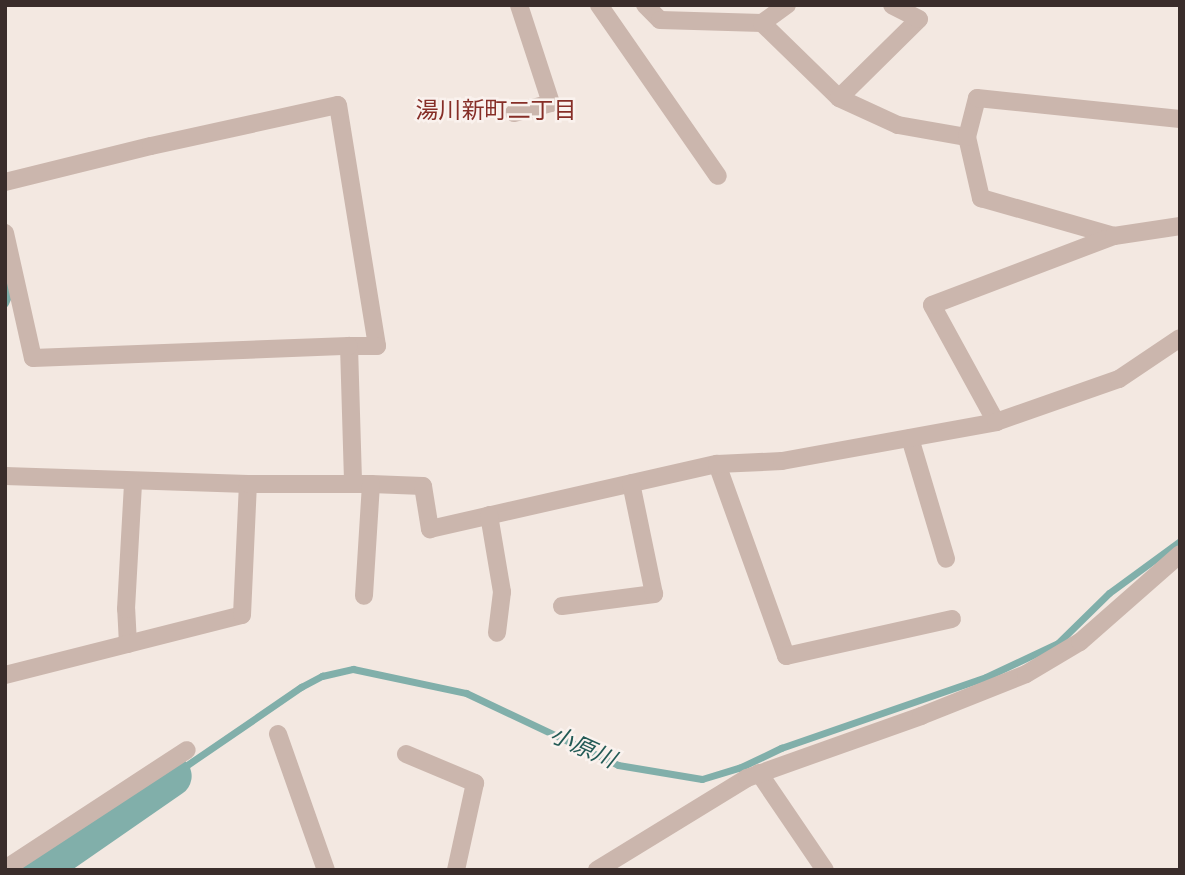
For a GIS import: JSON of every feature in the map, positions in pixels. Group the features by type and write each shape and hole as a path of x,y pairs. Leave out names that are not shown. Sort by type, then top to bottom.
{"street":[{"path":"514,113 551,103 519,5"},
{"path":"599,5 718,176"},
{"path":"645,5 660,20 762,23 788,5"},
{"path":"839,99 919,19 892,5"},
{"path":"762,23 839,99 898,125 967,137"},
{"path":"1114,236 981,198 967,137 977,98 1180,119"},
{"path":"5,182 151,146 338,105 377,345 33,358 5,233"},
{"path":"996,422 932,305 1114,236 1180,226"},
{"path":"5,476 133,482 423,486 430,529 717,464 782,461 996,422 1119,379 1180,338"},
{"path":"349,346 362,484 364,596"},
{"path":"910,438 946,559"},
{"path":"717,464 786,656 951,620"},
{"path":"128,644 126,608 133,482"},
{"path":"562,606 654,594 631,483"},
{"path":"5,675 242,615 248,484"},
{"path":"489,515 502,592 497,633"},
{"path":"597,870 747,778 921,716 1026,674 1080,642 1180,554"},
{"path":"278,734 326,870"},
{"path":"5,869 187,750"},
{"path":"406,754 475,783 456,870"},
{"path":"759,773 825,870"}],"waterway":[{"path":"5,282 9,294 5,303"},
{"name":"小原川","path":"171,776 301,687 322,676 353,669 466,693 618,765 702,779 739,768 781,748 986,677 1058,643 1109,593 1180,541"},
{"name":"小原川","path":"35,870 171,776"}],"district":[{"name":"湯川新町二丁目","path":"496,110"}]}
